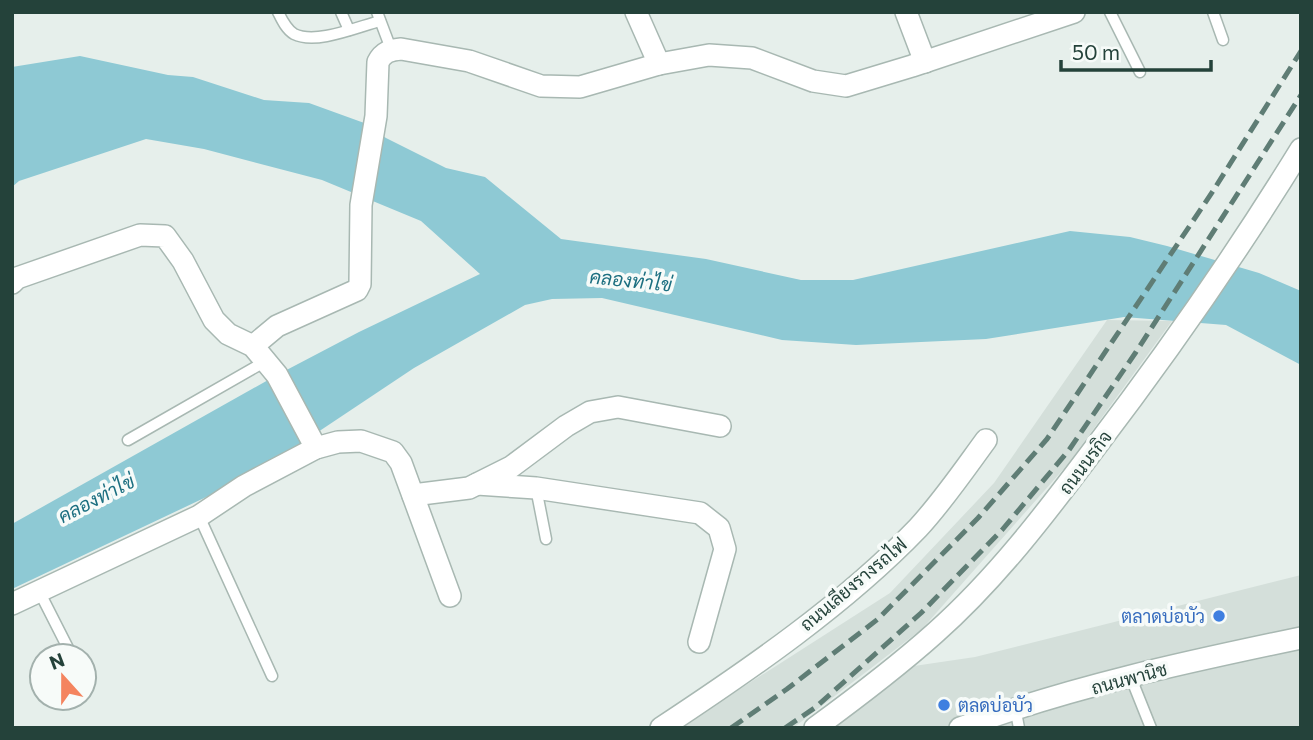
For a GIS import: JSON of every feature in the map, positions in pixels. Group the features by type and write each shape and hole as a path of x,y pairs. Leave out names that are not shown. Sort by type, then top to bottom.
{"street":[{"path":"636,12 659,64"},
{"path":"906,12 925,62"},
{"path":"265,361 277,327 358,290 361,205 376,116 378,62 382,55 391,49 469,61 541,86 580,87 659,64 709,55 752,58 813,81 846,86 1074,12"},
{"name":"ถนนนรกิจ","path":"818,727 936,632 992,576 1059,496 1145,383 1246,238 1301,149"},
{"path":"12,283 17,278 140,235 164,236 183,261 214,320 228,334 265,361 316,447"},
{"path":"413,495 469,488 511,467 566,426 590,412 618,407 720,426"},
{"name":"ถนนเลียงรางรถไฟ","path":"661,728 832,606 916,530 941,502 986,440"},
{"path":"12,604 199,516 244,486 316,447 338,442 361,442 393,452 401,463 450,596"},
{"path":"477,484 536,488 700,513 719,528 725,549 699,642"},
{"name":"ถนนพานิช","path":"960,728 1017,718 1161,668 1301,638"}],"lane":[{"path":"278,12 292,33 305,38 349,30 378,16 391,49"},
{"path":"341,12 349,30"},
{"path":"1110,12 1139,72"},
{"path":"1213,12 1223,40"},
{"path":"128,440 265,361"},
{"path":"536,488 546,539"},
{"path":"199,516 272,676"},
{"path":"39,591 65,642"},
{"path":"1131,678 1151,728"}],"shaded area":[{"path":"1107,320 1172,321 1068,464 922,629 793,728 679,728 890,593 994,483"},
{"name":"ตลาดบ่อบัว","path":"1301,575 1301,728 827,728 914,666 975,657"}],"water":[{"name":"คลองท่าไข่","path":"80,56 168,75 193,77 264,100 309,103 367,124 386,138 446,168 485,177 561,239 706,259 801,280 853,280 1070,231 1130,237 1167,246 1259,273 1301,291 1301,365 1226,325 1124,317 986,339 856,345 782,340 602,298 552,299 525,305 414,368 288,452 219,491 12,589 12,524 277,375 480,274 421,221 322,180 204,149 146,139 19,181 12,187 12,67"}],"railway":[{"path":"731,728 878,619 978,518 1047,439 1213,191 1301,51"},
{"path":"785,728 816,707 921,613 1002,530 1069,450 1136,352 1301,95"}],"place":[{"name":"ตลาดบ่อบัว","path":"1219,616"},
{"name":"ตลดบ่อบัว","path":"944,705"}]}
